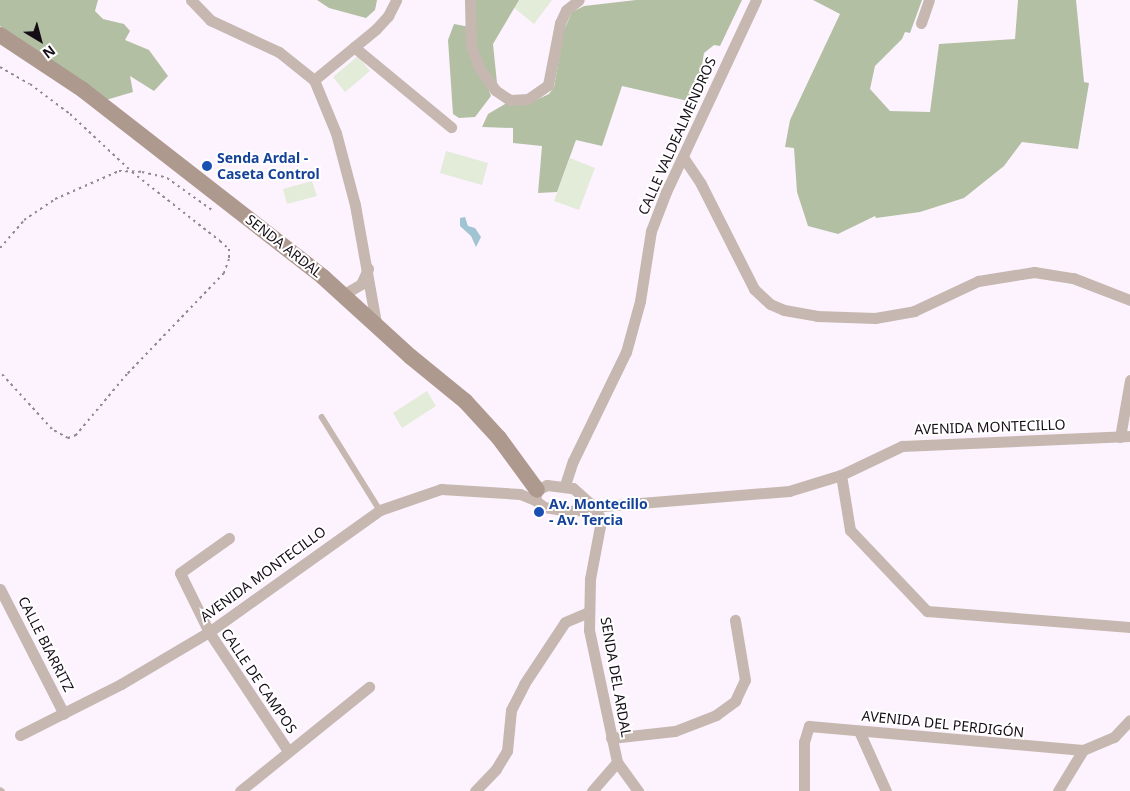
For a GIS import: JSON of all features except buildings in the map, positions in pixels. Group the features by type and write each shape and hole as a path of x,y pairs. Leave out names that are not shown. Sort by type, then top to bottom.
{"main road":[{"name":"SENDA ARDAL","path":"0,35 84,90 344,294 484,420 536,495"}],"street":[{"path":"191,0 210,20 279,52 314,80 336,133 368,269 376,323"},
{"path":"314,80 388,16 396,0"},
{"path":"470,0 471,46 480,69 495,90 510,100 528,99 548,85 560,23 566,10 579,0"},
{"name":"CALLE VALDEALMENDROS","path":"565,485 572,461 626,352 640,300 652,231 683,157 756,0"},
{"path":"921,23 929,0"},
{"path":"354,47 451,127"},
{"path":"683,157 701,184 754,289 770,304 784,310 817,316 876,318 914,311 978,281 1034,272 1073,278 1130,300"},
{"path":"344,294 361,284 368,269"},
{"path":"1125,437 1130,380"},
{"name":"AVENIDA MONTECILLO","path":"20,735 121,684 209,632 380,510 441,489 536,495 544,507 569,511 580,510 591,504 604,506 789,491 841,475 902,446 1125,437"},
{"path":"841,475 850,530 927,611 1130,627"},
{"path":"536,495 547,485 565,485 591,504"},
{"name":"SENDA DEL ARDAL","path":"591,504 598,516 600,526 590,579 589,630 617,762 638,791"},
{"name":"CALLE DE CAMPOS","path":"229,538 180,573 209,632 288,751"},
{"name":"CALLE BIARRITZ","path":"0,589 64,714"},
{"path":"475,791 496,769 507,752 511,710 524,684 565,622 589,612"},
{"path":"611,738 675,731 716,715 735,701 745,680 735,620"},
{"name":"CALLE DE CAMPOS","path":"240,791 369,686"},
{"name":"AVENIDA DEL PERDIGÓN","path":"804,791 804,742 809,726 1083,750 1114,738 1130,720"},
{"path":"859,730 886,791"},
{"path":"1058,791 1083,750"},
{"path":"592,791 617,762"}],"lane":[{"path":"322,417 380,510"}],"path":[{"path":"0,67 30,84 70,114 132,172 229,249 224,273 127,374 76,435 68,438 52,429 0,372"},
{"path":"0,248 24,220 55,199 119,171 167,178 212,210"}],"green space":[{"path":"0,0 98,0 95,11 103,19 124,24 130,31 125,40 149,50 168,76 154,91 130,76 133,92 106,100 0,26"},
{"path":"317,0 377,0 375,10 366,18 329,8"},
{"path":"475,0 519,0 493,44 497,83 488,87 491,96 475,117 459,118 453,114 448,40 454,24 475,28"},
{"path":"519,0 552,0 534,24 513,7"},
{"path":"636,0 742,0 720,46 714,45 704,53 700,77 693,83 688,101 622,86 602,146 576,140 557,192 538,193 542,146 513,143 513,128 482,127 488,114 505,104 528,104 549,94 554,87 564,30 572,12 584,6"},
{"path":"813,0 922,0 910,33 905,32 902,39 875,66 870,89 890,111 930,112 939,44 1015,39 1018,0 1076,0 1084,82 1089,83 1078,149 1022,142 1004,166 964,198 920,212 876,218 875,216 838,234 808,226 797,192 794,148 785,147 790,120 840,14"},
{"path":"358,56 370,71 345,92 333,77"},
{"path":"446,151 488,163 482,185 440,173"},
{"path":"570,158 595,168 579,210 554,201"},
{"path":"312,181 317,196 287,204 283,189"},
{"path":"427,391 436,406 402,428 393,413"}],"water":[{"path":"465,217 468,226 475,228 481,237 476,247 471,236 460,226 460,218"}],"place":[{"name":"Senda Ardal - Caseta Control","path":"207,166"},
{"name":"Av. Montecillo - Av. Tercia","path":"539,512"}]}
